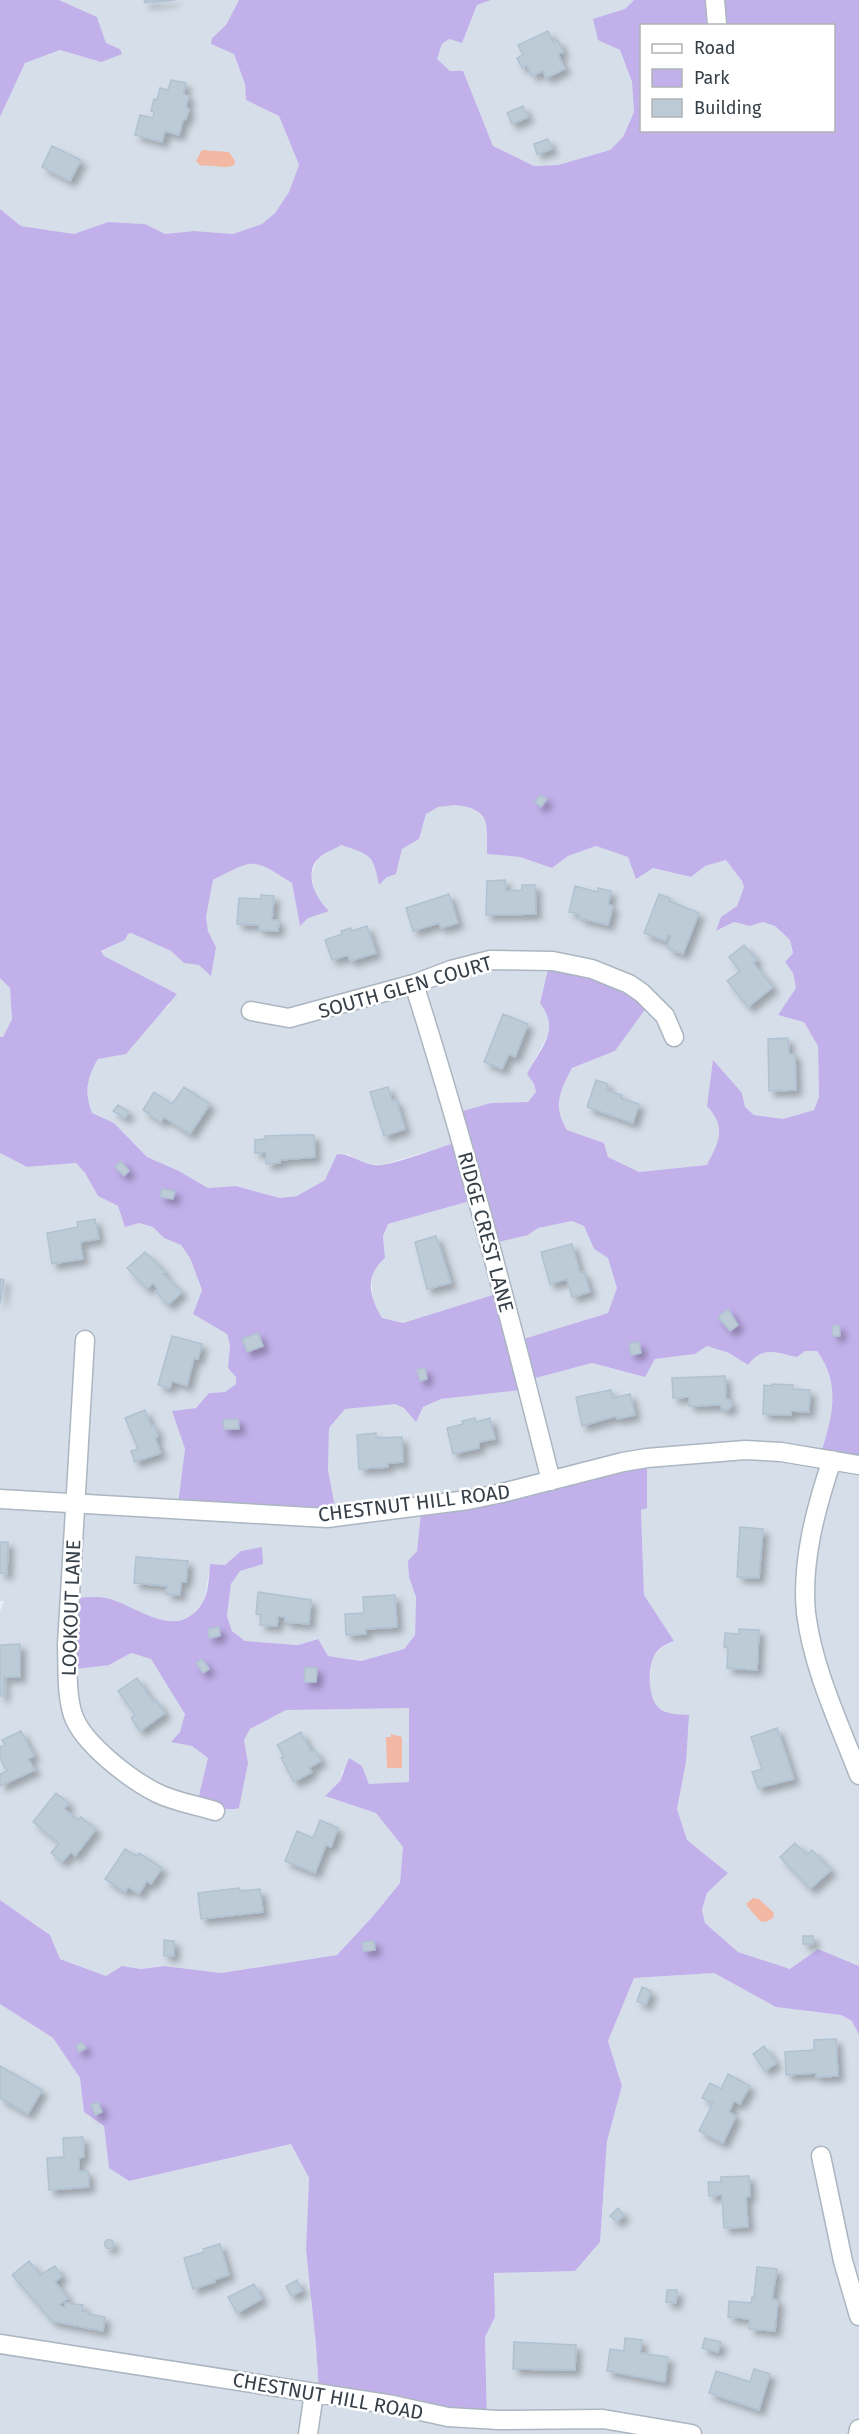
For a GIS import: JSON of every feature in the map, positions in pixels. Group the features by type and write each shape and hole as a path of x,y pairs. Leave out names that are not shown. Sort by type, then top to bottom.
{"street":[{"path":"715,0 717,24"},
{"name":"SOUTH GLEN COURT","path":"251,1011 289,1018 414,984 451,970 490,960 542,960 572,964 611,975 642,993 665,1016 674,1037"},
{"name":"RIDGE CREST LANE","path":"414,984 445,1082 502,1288 551,1481"},
{"name":"LOOKOUT LANE","path":"85,1340 81,1375 67,1645 68,1689 74,1717 96,1748 131,1778 159,1794 215,1811"},
{"name":"CHESTNUT HILL ROAD","path":"0,1499 327,1518 468,1500 623,1462 729,1451 781,1452 859,1465"},
{"path":"832,1460 808,1552 806,1615 818,1667 859,1774"},
{"path":"821,2156 843,2261 859,2316"},
{"name":"CHESTNUT HILL ROAD","path":"0,2344 393,2405 448,2417 498,2420 603,2420 692,2434"},
{"path":"308,2434 314,2393"},
{"path":"858,2434 859,2429"}],"shaded area":[{"path":"59,0 239,0 226,25 212,38 234,54 245,84 247,100 279,116 299,165 289,192 275,213 262,224 233,234 194,231 165,234 145,224 108,222 74,234 21,226 0,209 0,117 25,63 60,50 101,62 120,49 106,43 97,17"},
{"path":"491,0 634,0 598,39 620,50 632,82 634,112 623,137 610,150 558,165 533,166 493,146 463,72 450,71 437,59 442,44 449,39 462,43 477,5"},
{"path":"202,150 229,152 235,161 234,165 201,166 196,161"},
{"path":"469,806 479,810 487,825 488,854 520,857 552,868 568,856 596,846 653,868 691,877 705,866 726,860 744,887 737,906 721,917 717,931 734,922 750,926 763,922 775,926 790,940 793,953 785,962 793,973 804,1022 818,1045 819,1098 814,1110 783,1119 754,1115 745,1107 742,1092 716,1116 720,1124 718,1143 707,1165 639,1172 608,1157 604,1143 567,1130 559,1117 559,1095 572,1068 615,1051 549,965 540,1002 548,1013 551,1029 527,1074 536,1092 528,1102 491,1103 459,1142 382,1165 363,1163 347,1154 325,1180 297,1196 280,1198 236,1186 208,1188 179,1171 147,1157 114,1123 92,1114 88,1105 88,1075 98,1059 170,1005 103,956 101,952 125,940 131,933 171,951 184,963 199,965 216,947 208,931 206,917 213,880 247,863 264,865 292,883 300,925 317,899 311,876 318,858 341,845 364,852 374,862 379,885 387,877 396,874 402,849 419,839 426,814 438,807"},
{"path":"0,978 10,988 12,1019 3,1037 0,1037"},
{"path":"0,1153 27,1167 76,1163 85,1173 98,1196 118,1206 125,1226 139,1223 153,1227 164,1238 181,1245 190,1258 202,1290 193,1314 227,1334 230,1345 228,1368 236,1377 236,1384 225,1392 209,1393 196,1408 172,1411 185,1449 178,1503 336,1512 328,1470 329,1428 345,1409 395,1403 404,1408 423,1407 441,1399 522,1390 527,1380 592,1363 645,1377 655,1359 695,1354 707,1346 729,1353 748,1365 756,1355 767,1351 797,1357 805,1351 817,1351 834,1388 830,1424 819,1460 859,1468 859,1966 818,1949 790,1969 738,1952 705,1923 702,1910 707,1893 728,1873 687,1840 677,1809 686,1762 666,1712 657,1707 649,1690 652,1659 657,1650 674,1641 644,1595 641,1510 421,1512 417,1551 409,1577 416,1597 415,1635 404,1649 361,1661 328,1656 317,1639 298,1645 245,1641 232,1631 227,1616 231,1584 240,1571 262,1564 241,1551 225,1565 210,1564 205,1599 190,1617 174,1622 155,1619 105,1598 109,1665 131,1653 151,1659 186,1714 180,1732 192,1746 209,1758 198,1800 248,1763 244,1740 250,1729 286,1710 409,1707 410,1783 369,1784 362,1766 342,1771 340,1781 325,1796 376,1813 403,1847 400,1883 337,1955 221,1973 164,1966 141,1969 123,1966 106,1976 60,1959 50,1935 0,1900 0,1611 4,1601 0,1601"},
{"path":"470,1201 528,1235 538,1228 572,1221 584,1226 594,1249 608,1258 618,1287 608,1313 517,1341 499,1293 403,1323 382,1318 373,1304 371,1277 375,1267 385,1258 383,1236 388,1224"},
{"path":"391,1734 402,1737 402,1768 387,1768 386,1737 391,1737"},
{"path":"753,1898 759,1899 774,1913 773,1918 766,1922 760,1921 747,1906"},
{"path":"714,1973 776,2007 841,2015 852,2021 859,2035 859,2434 0,2434 0,2004 53,2038 80,2078 84,2112 104,2126 109,2168 129,2181 291,2144 309,2178 306,2250 319,2393 487,2421 485,2337 495,2317 494,2273 575,2271 600,2242 607,2141 622,2086 608,2041 634,1978"}],"green space":[{"path":"0,0 59,0 97,17 106,43 120,49 122,54 101,62 60,50 25,63 0,117"},
{"path":"239,0 491,0 477,5 462,43 449,39 442,44 437,59 450,71 463,71 493,146 534,166 558,165 610,150 623,137 634,112 632,82 620,50 598,40 593,19 625,9 634,0 859,0 859,1468 819,1460 830,1417 832,1391 825,1364 817,1351 805,1351 797,1357 776,1352 765,1353 759,1355 748,1365 729,1353 707,1346 695,1354 655,1359 645,1377 592,1363 528,1380 522,1390 441,1399 423,1407 416,1422 404,1408 395,1404 345,1409 329,1428 328,1470 336,1512 178,1504 185,1449 172,1411 196,1408 209,1393 225,1392 236,1384 236,1377 228,1368 230,1345 227,1334 193,1314 202,1290 190,1258 181,1245 164,1238 153,1227 139,1223 125,1227 118,1206 98,1196 85,1173 76,1163 27,1167 0,1153 0,1037 3,1037 12,1019 10,988 0,978 0,209 21,226 74,234 108,222 145,224 165,234 194,231 233,234 262,224 275,213 289,192 299,165 279,116 246,100 245,84 234,54 211,44 212,38 226,25","holes":["455,805 467,807 481,814 486,826 487,854 520,857 552,868 568,856 596,846 628,857 636,879 653,868 691,877 705,866 726,860 744,887 737,906 721,917 716,931 734,922 750,926 763,922 775,926 790,940 793,953 785,962 793,973 796,988 778,1015 804,1022 818,1046 819,1097 814,1110 783,1119 754,1115 745,1107 742,1093 713,1060 707,1106 717,1121 719,1135 707,1165 639,1172 608,1157 604,1143 567,1130 562,1121 559,1099 572,1068 615,1051 649,1004 609,977 549,965 540,1003 549,1022 549,1031 543,1047 527,1074 536,1092 528,1102 491,1103 456,1113 458,1142 399,1161 376,1165 337,1154 325,1180 297,1196 280,1198 236,1186 208,1188 179,1171 147,1157 114,1123 92,1113 87,1092 91,1072 98,1059 126,1054 177,994 104,956 101,951 125,940 131,933 171,951 184,963 199,965 211,976 216,947 208,931 206,917 213,880 246,865 260,865 269,869 292,883 300,926 308,918 329,911 320,900 313,885 312,870 320,857 341,845 359,851 372,861 379,885 387,877 396,874 402,849 419,839 426,814 438,807","470,1201 490,1244 528,1235 538,1228 572,1221 584,1226 594,1249 608,1258 617,1288 608,1313 517,1341 499,1293 403,1323 382,1318 374,1302 371,1279 378,1265 385,1258 383,1236 388,1224"]},
{"path":"647,1463 647,1508 641,1510 644,1595 674,1641 661,1647 654,1655 650,1670 650,1687 654,1702 658,1707 672,1714 689,1715 686,1762 677,1809 687,1840 728,1873 707,1893 702,1910 705,1923 738,1952 790,1969 818,1949 859,1966 859,2035 852,2021 841,2015 776,2007 714,1973 634,1978 608,2041 622,2086 607,2141 600,2242 575,2271 494,2273 495,2317 485,2337 487,2422 319,2393 306,2250 309,2178 291,2144 129,2181 109,2168 104,2126 84,2112 80,2078 53,2038 0,2004 0,1900 50,1935 60,1959 106,1976 122,1966 141,1969 164,1966 221,1973 337,1955 400,1883 403,1847 376,1813 325,1796 340,1781 349,1758 362,1766 369,1784 409,1782 409,1708 286,1710 250,1729 244,1740 248,1763 239,1808 224,1809 213,1806 198,1800 208,1758 192,1746 171,1742 180,1732 185,1714 151,1659 131,1653 109,1665 68,1670 69,1598 106,1598 158,1619 183,1620 194,1613 206,1596 210,1564 225,1565 241,1551 262,1547 263,1564 240,1571 231,1584 227,1616 232,1631 245,1641 298,1645 318,1639 328,1656 361,1661 404,1649 415,1635 416,1597 409,1577 408,1561 417,1551 421,1512"}],"building":[{"path":"144,0 175,0 145,3"},
{"path":"548,31 553,42 558,40 563,52 558,54 565,69 546,78 543,71 532,76 527,65 522,68 517,58 523,55 518,45"},
{"path":"171,80 186,83 183,94 189,96 186,106 189,110 186,119 183,120 179,135 165,131 162,142 135,135 140,115 153,118 154,112 151,111 154,99 157,100 160,88 168,90"},
{"path":"523,106 528,117 512,124 507,113"},
{"path":"548,139 552,149 537,154 534,144"},
{"path":"52,146 81,160 70,181 42,167"},
{"path":"540,795 547,799 541,807 535,802"},
{"path":"505,880 506,891 522,890 522,885 535,885 536,914 486,915 487,881"},
{"path":"575,886 598,892 598,888 611,891 608,905 613,906 608,925 579,918 580,914 569,912"},
{"path":"449,894 458,923 441,928 439,923 413,931 406,908"},
{"path":"659,894 670,898 669,901 699,913 683,954 667,948 671,936 668,935 666,941 644,933"},
{"path":"261,895 274,896 272,920 279,920 278,931 259,930 259,925 237,924 239,898 261,899"},
{"path":"367,926 376,953 350,961 348,955 332,960 325,940 342,934 341,931 351,928 352,931"},
{"path":"744,945 757,960 753,963 773,987 748,1007 727,981 740,971 729,957"},
{"path":"503,1014 528,1024 515,1057 509,1054 502,1069 484,1062"},
{"path":"788,1038 789,1054 795,1054 796,1090 769,1091 768,1039"},
{"path":"596,1080 608,1084 606,1090 639,1104 633,1123 587,1107"},
{"path":"184,1087 210,1104 190,1134 164,1117 161,1122 143,1110 154,1092 172,1104"},
{"path":"388,1087 392,1101 396,1100 405,1129 384,1136 370,1092"},
{"path":"118,1105 129,1112 125,1118 113,1111"},
{"path":"314,1135 315,1157 280,1160 280,1163 266,1164 266,1152 255,1153 255,1140 265,1139 265,1136"},
{"path":"121,1161 129,1171 124,1176 115,1167"},
{"path":"162,1189 175,1191 173,1199 160,1197"},
{"path":"95,1219 99,1239 80,1242 83,1259 52,1264 47,1233 78,1227 77,1222"},
{"path":"436,1236 451,1283 427,1289 415,1242"},
{"path":"572,1244 580,1273 584,1272 590,1292 572,1297 567,1279 550,1284 541,1252"},
{"path":"145,1252 182,1292 168,1305 155,1291 158,1289 153,1283 147,1289 127,1268"},
{"path":"0,1279 4,1280 0,1303"},
{"path":"728,1309 738,1325 730,1331 718,1317"},
{"path":"839,1325 840,1336 833,1336 832,1326"},
{"path":"258,1333 263,1346 247,1352 242,1339"},
{"path":"172,1336 202,1344 198,1359 194,1358 187,1386 172,1381 170,1388 158,1385"},
{"path":"639,1342 641,1353 631,1355 629,1344"},
{"path":"425,1368 427,1379 420,1381 417,1370"},
{"path":"725,1376 726,1399 730,1400 732,1405 728,1410 722,1409 720,1405 689,1406 689,1397 673,1398 672,1378"},
{"path":"772,1384 793,1385 792,1389 810,1390 809,1412 791,1411 791,1415 763,1414 764,1385 771,1386"},
{"path":"611,1390 613,1398 630,1394 635,1415 617,1419 616,1416 582,1426 576,1397"},
{"path":"145,1410 151,1426 154,1425 158,1436 155,1438 161,1453 135,1462 131,1451 138,1449 125,1418"},
{"path":"475,1418 476,1422 490,1418 495,1439 479,1442 479,1448 453,1454 447,1428"},
{"path":"238,1419 239,1429 224,1429 223,1420"},
{"path":"376,1433 376,1438 402,1437 403,1462 387,1463 388,1467 359,1469 357,1435"},
{"path":"740,1527 763,1529 759,1578 737,1577"},
{"path":"0,1542 8,1542 7,1574 0,1573"},
{"path":"136,1557 188,1561 186,1582 181,1582 180,1595 166,1594 167,1586 134,1583"},
{"path":"258,1592 311,1600 309,1624 285,1622 285,1617 278,1616 277,1626 260,1625 261,1615 256,1614"},
{"path":"395,1595 397,1627 365,1629 366,1634 346,1635 345,1614 364,1613 363,1597"},
{"path":"219,1627 220,1636 209,1638 208,1629"},
{"path":"739,1629 759,1630 757,1670 727,1668 728,1647 724,1647 725,1633 739,1634"},
{"path":"20,1644 20,1677 4,1677 4,1696 0,1696 0,1645"},
{"path":"202,1659 209,1669 203,1673 196,1663"},
{"path":"305,1667 317,1668 316,1682 304,1682"},
{"path":"137,1678 153,1702 156,1700 165,1713 140,1731 131,1718 135,1715 118,1691"},
{"path":"777,1728 794,1779 758,1788 752,1772 762,1769 751,1737"},
{"path":"21,1731 34,1756 28,1759 35,1770 0,1786 0,1774 7,1771 0,1758 0,1747 5,1745 2,1740"},
{"path":"301,1732 311,1752 315,1750 321,1761 309,1768 312,1772 294,1782 277,1745"},
{"path":"56,1793 69,1803 64,1809 78,1820 81,1817 96,1829 75,1856 71,1852 62,1862 51,1853 59,1843 33,1822"},
{"path":"320,1820 338,1828 331,1847 326,1845 315,1873 285,1861 297,1831 313,1838"},
{"path":"795,1843 807,1855 812,1850 831,1870 810,1889 780,1857"},
{"path":"125,1849 137,1856 139,1853 162,1868 151,1884 147,1881 139,1894 128,1887 125,1892 105,1879"},
{"path":"239,1888 240,1891 260,1889 263,1912 201,1919 198,1893"},
{"path":"803,1936 813,1936 813,1944 803,1944"},
{"path":"164,1940 174,1941 174,1956 164,1956"},
{"path":"374,1941 375,1950 363,1951 362,1942"},
{"path":"642,1987 651,1991 646,2005 637,2001"},
{"path":"836,2039 838,2076 816,2077 816,2073 786,2075 785,2052 814,2050 814,2040"},
{"path":"82,2042 86,2048 79,2052 76,2046"},
{"path":"764,2046 776,2063 765,2071 753,2054"},
{"path":"0,2066 42,2090 28,2114 0,2098"},
{"path":"728,2074 750,2086 740,2104 734,2101 729,2112 736,2116 723,2143 699,2131 713,2103 702,2098 710,2083 721,2089"},
{"path":"98,2102 102,2112 95,2115 91,2105"},
{"path":"83,2137 84,2157 79,2158 79,2171 88,2171 89,2187 49,2190 47,2158 64,2157 63,2138"},
{"path":"749,2176 750,2196 746,2197 748,2227 724,2228 722,2195 709,2196 708,2182 721,2182 721,2177"},
{"path":"618,2208 624,2215 617,2222 610,2216"},
{"path":"109,2240 113,2244 109,2248 105,2244"},
{"path":"220,2244 229,2275 193,2289 184,2258"},
{"path":"29,2261 40,2275 55,2266 62,2276 55,2282 68,2298 59,2305 65,2308 65,2303 83,2305 82,2311 105,2317 103,2331 52,2321 12,2275"},
{"path":"757,2267 777,2269 772,2299 778,2300 775,2331 749,2329 750,2319 728,2317 729,2301 751,2303 752,2297 754,2298"},
{"path":"297,2280 302,2291 291,2296 286,2286"},
{"path":"254,2284 262,2299 237,2313 228,2297"},
{"path":"667,2290 677,2290 676,2303 666,2302"},
{"path":"625,2338 642,2340 640,2353 668,2357 665,2382 607,2371 610,2349 624,2351"},
{"path":"705,2338 721,2342 718,2352 702,2348"},
{"path":"514,2342 576,2345 575,2370 513,2369"},
{"path":"754,2369 770,2374 759,2410 709,2393 716,2371 750,2382"}]}
